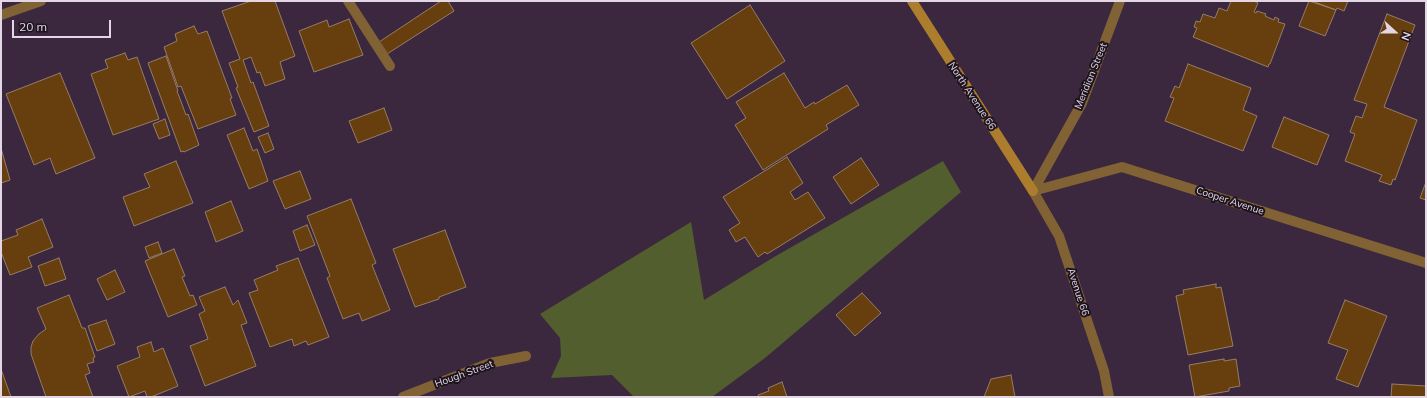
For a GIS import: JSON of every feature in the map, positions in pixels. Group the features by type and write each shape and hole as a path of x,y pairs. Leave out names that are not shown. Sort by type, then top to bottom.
{"street":[{"path":"1,15 41,1"},
{"path":"348,1 390,66"},
{"name":"North Avenue 66","path":"912,1 1034,191"},
{"name":"Meridian Street","path":"1034,191 1082,103 1120,1"},
{"name":"Cooper Avenue","path":"1034,191 1122,167 1426,263"},
{"name":"Avenue 66","path":"1034,191 1059,236 1104,371 1109,397"},
{"name":"Hough Street","path":"403,397 490,363 526,356"}],"green space":[{"path":"943,161 961,192 765,358 712,397 634,397 612,375 551,378 561,356 560,338 540,314 691,222 704,300 774,257"}],"building":[{"path":"251,1 275,1 295,56 280,62 285,79 265,86 260,72 257,73 251,57 243,60 251,83 253,82 269,126 254,132 236,88 238,87 229,63 240,59 222,11"},
{"path":"441,1 448,1 454,11 387,54 379,42"},
{"path":"1231,1 1254,1 1258,3 1254,12 1256,13 1257,11 1266,14 1265,16 1274,20 1275,17 1279,19 1278,22 1285,24 1268,67 1193,37 1197,28 1194,27 1196,21 1200,22 1203,14 1215,18 1219,8 1227,11"},
{"path":"1309,1 1336,10 1325,36 1299,26"},
{"path":"1312,1 1348,1 1344,11 1337,8 1336,10"},
{"path":"750,5 785,61 727,99 691,43"},
{"path":"1387,14 1415,25 1384,107 1417,120 1395,180 1393,179 1391,185 1379,181 1382,175 1345,161 1355,134 1350,132 1356,116 1362,118 1367,104 1354,100"},
{"path":"349,19 363,55 314,72 299,31 327,20 329,27"},
{"path":"194,26 198,34 207,31 232,98 230,99 236,115 198,129 181,86 178,87 164,47 177,41 175,34"},
{"path":"125,53 128,60 137,57 159,119 113,135 91,74 108,68 105,60"},
{"path":"166,56 177,91 186,115 188,114 199,145 184,152 181,152 148,63"},
{"path":"1188,64 1251,88 1243,110 1257,116 1243,151 1165,121 1174,98 1170,97 1175,86 1179,88"},
{"path":"60,73 95,158 56,174 50,158 34,165 6,94"},
{"path":"784,73 805,108 814,102 815,104 847,85 859,105 826,125 828,129 763,170 735,125 746,118 736,102"},
{"path":"384,108 392,130 358,143 349,121"},
{"path":"1284,117 1329,135 1317,165 1272,147"},
{"path":"165,119 170,135 159,139 153,124"},
{"path":"244,128 253,151 257,149 268,181 249,189 227,135"},
{"path":"268,133 274,149 265,153 258,137"},
{"path":"1,148 10,180 1,183"},
{"path":"787,157 803,183 790,192 795,200 808,192 825,218 767,254 765,252 758,257 745,237 736,242 729,230 740,223 723,197"},
{"path":"861,158 879,185 851,204 833,177"},
{"path":"176,161 193,203 134,226 123,197 150,187 144,174"},
{"path":"300,171 311,199 285,209 273,181"},
{"path":"1426,182 1426,200 1420,198"},
{"path":"351,199 376,263 372,265 390,310 362,321 359,313 343,319 327,278 330,276 307,216"},
{"path":"231,201 243,231 216,242 205,212"},
{"path":"42,219 53,247 28,257 32,267 10,275 1,252 1,241 18,235 16,230"},
{"path":"307,225 315,245 300,251 293,231"},
{"path":"445,230 466,287 439,297 439,299 415,307 393,249"},
{"path":"158,242 162,253 149,258 145,247"},
{"path":"174,249 185,276 182,277 190,296 193,295 197,305 168,317 145,261"},
{"path":"59,258 66,279 45,286 38,266"},
{"path":"298,258 329,337 308,345 306,341 294,346 292,339 270,347 249,293 258,290 254,280 278,270 276,266"},
{"path":"115,270 125,292 107,300 97,279"},
{"path":"1216,284 1216,288 1221,287 1233,346 1188,355 1176,296 1184,294 1183,290"},
{"path":"225,287 233,305 238,300 247,323 241,325 256,366 205,386 190,346 208,339 199,314 205,311 199,297"},
{"path":"862,293 881,313 855,336 836,315"},
{"path":"69,295 82,328 85,328 95,357 93,358 94,362 87,364 90,373 85,375 93,397 46,397 31,354 33,341 46,329 37,308"},
{"path":"1345,300 1387,316 1358,387 1336,379 1348,350 1328,343"},
{"path":"106,320 115,344 97,351 88,326"},
{"path":"151,342 154,352 163,348 178,386 151,397 147,397 145,391 129,397 117,366 140,357 137,347"},
{"path":"1224,359 1224,361 1236,359 1240,386 1229,388 1229,391 1195,397 1189,365"},
{"path":"1,369 11,397 1,397"},
{"path":"1011,375 1015,397 984,397 991,379"},
{"path":"782,382 787,397 759,397 758,395 769,391 768,388"},
{"path":"1392,384 1426,386 1426,397 1391,397"}]}
